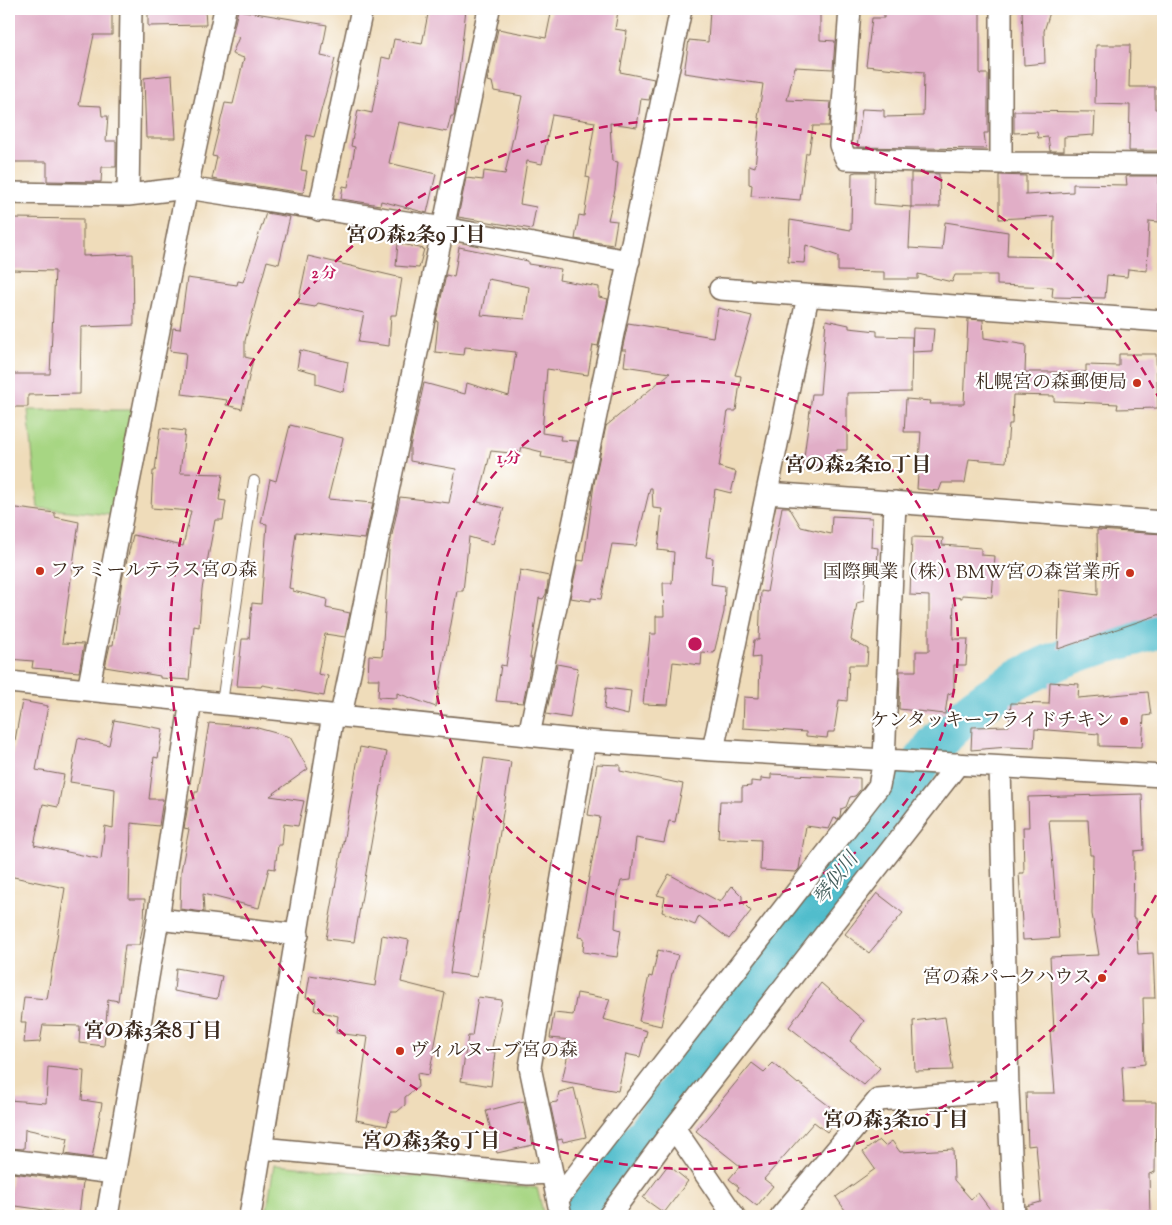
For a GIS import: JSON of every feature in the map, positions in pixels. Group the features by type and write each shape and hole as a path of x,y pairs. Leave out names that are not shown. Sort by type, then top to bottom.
{"street":[{"path":"128,195 131,9"},
{"path":"88,690 187,188 225,9"},
{"path":"319,210 362,9"},
{"path":"250,1216 337,715 444,228 489,9"},
{"path":"529,734 681,9"},
{"path":"850,9 840,145 846,159 1001,163 1163,164"},
{"path":"1001,9 1001,163"},
{"path":"9,193 128,195 187,188 444,228 629,261"},
{"path":"720,289 1163,321"},
{"path":"713,750 808,296"},
{"path":"767,493 1163,522"},
{"path":"560,1210 879,786 894,761 895,502"},
{"path":"10,686 88,690 585,741 1163,776"},
{"path":"107,1216 158,919 191,700"},
{"path":"560,1210 530,1066 585,741"},
{"path":"609,1216 949,764"},
{"path":"1000,767 1008,1090 1014,1216"},
{"path":"158,919 298,936"},
{"path":"781,1216 878,1100 1008,1090"},
{"path":"674,1128 734,1216"},
{"path":"261,1148 528,1174 552,1173"},
{"path":"9,1160 114,1174"}],"lane":[{"path":"222,703 254,481"}],"green space":[{"path":"28,410 135,410 111,515 38,508"},
{"path":"274,1165 537,1188 544,1216 266,1216"}],"building":[{"path":"9,9 112,9 112,35 94,35 79,105 101,106 102,116 108,116 106,141 116,141 116,167 102,167 101,182 47,181 47,162 11,162 12,97 9,97"},
{"path":"148,9 205,9 206,25 148,26"},
{"path":"429,9 466,9 454,116 451,116 447,132 398,122 389,163 436,174 427,213 381,201 380,205 341,199 343,186 348,187 355,147 351,146 358,110 372,113 382,57 390,59 394,39 422,44"},
{"path":"552,9 618,11 615,29 627,31 620,72 654,79 649,100 641,99 637,127 610,123 612,161 618,162 615,190 608,220 617,221 613,245 575,239 579,215 584,216 590,178 586,177 595,122 552,115 542,164 527,161 520,204 536,207 532,229 458,217 466,178 483,180 484,171 505,174 522,96 494,91 492,82 487,81 498,29 546,38"},
{"path":"710,9 820,9 820,40 835,41 833,69 795,67 787,100 831,102 829,126 813,126 809,153 806,153 800,200 751,196 752,185 749,184 749,165 755,167 760,119 758,118 763,84 684,73 689,40 708,42"},
{"path":"884,9 980,11 980,74 988,74 988,133 984,133 986,149 857,147 862,109 884,110 884,117 923,116 924,72 866,66 872,18 884,18"},
{"path":"1022,9 1051,9 1044,31 1045,63 1024,65"},
{"path":"238,10 327,25 321,56 335,59 314,137 307,135 301,170 307,171 303,193 212,179 217,157 212,156 225,103 233,104 244,58 232,54 239,37 232,36"},
{"path":"1096,45 1130,45 1129,87 1155,87 1155,109 1160,109 1160,151 1129,151 1130,105 1095,104"},
{"path":"172,75 176,138 146,138 144,78"},
{"path":"1014,111 1095,112 1094,135 1064,137 1064,151 1050,151 1048,137 1038,138 1037,132 1014,133"},
{"path":"875,172 874,204 911,207 909,248 942,250 945,222 1008,232 1007,256 1053,257 1054,216 999,219 999,175 1026,176 1026,195 1073,192 1073,184 1127,185 1126,177 1128,176 1159,176 1159,222 1149,221 1147,271 1128,269 1127,277 1107,275 1105,298 1052,297 1053,287 997,285 997,275 955,275 952,282 918,274 918,279 884,279 884,272 838,271 838,256 806,245 804,263 788,262 790,220 851,230 852,173"},
{"path":"911,173 939,174 940,207 911,207"},
{"path":"266,213 290,217 279,264 267,261 245,341 245,357 253,359 242,409 226,405 227,400 182,394 186,353 170,351 173,328 180,329 187,278 237,285 238,281 243,282"},
{"path":"13,218 83,219 83,256 133,254 134,325 81,327 80,394 28,395 28,407 9,407 9,374 50,374 55,271 11,270"},
{"path":"398,243 424,249 419,268 396,266"},
{"path":"459,247 528,261 528,264 561,269 559,280 599,287 599,297 608,299 598,346 593,345 588,375 547,369 542,433 561,436 560,440 578,441 573,462 541,457 542,452 522,447 520,454 491,451 478,502 504,508 493,544 469,537 463,591 457,591 436,707 397,693 397,698 378,697 379,679 368,679 369,655 382,656 389,549 400,497 449,503 456,469 410,461 410,447 424,383 465,394 467,383 509,396 516,352 465,347 464,355 435,352 438,322 436,321 446,275 454,277","holes":["488,279 529,287 525,319 481,315"]},
{"path":"308,256 402,278 396,315 391,315 389,346 358,342 364,313 318,303 315,307 298,304"},
{"path":"718,308 752,316 735,375 741,376 736,411 728,411 719,467 736,472 731,493 715,489 706,557 713,558 711,584 725,586 724,612 714,653 702,652 701,665 673,662 668,705 643,704 650,634 656,634 656,616 664,616 663,583 672,583 674,552 658,550 662,509 653,508 652,488 650,488 636,546 612,544 601,599 591,598 591,601 570,598 578,560 584,561 594,484 606,426 670,373 624,366 626,350 622,350 628,323 713,337"},
{"path":"968,319 983,320 984,338 1026,345 1025,372 1086,372 1086,365 1119,366 1119,354 1156,354 1158,408 1117,409 1118,404 1054,401 1054,396 1013,395 1012,424 1009,424 1006,462 969,459 965,483 942,483 939,491 917,489 921,432 904,432 906,399 931,401 930,404 964,404"},
{"path":"826,320 849,325 849,328 877,331 877,336 912,337 911,392 847,393 847,450 837,450 836,463 826,461 824,467 803,465 812,394 820,394"},
{"path":"913,328 934,329 932,351 912,352"},
{"path":"300,350 348,362 343,392 316,384 316,373 297,368"},
{"path":"290,425 343,438 328,499 373,503 365,539 296,532 289,588 293,589 293,591 327,599 326,608 350,613 345,637 325,634 318,674 328,676 324,696 262,685 261,687 237,686 242,639 249,639 252,603 261,604 267,524 261,523 270,479 276,481"},
{"path":"160,428 185,431 180,473 223,474 219,500 226,501 223,520 215,520 202,589 199,627 194,626 189,680 160,678 160,676 105,667 110,645 113,645 122,580 133,535 183,546 191,511 151,508 153,471 155,471"},
{"name":"ファミールテラス宮の森","path":"9,507 55,513 55,517 79,522 62,643 84,644 79,672 32,668 33,661 9,659"},
{"path":"782,507 789,507 801,527 831,534 832,516 872,518 871,547 878,548 877,570 866,570 864,601 857,603 851,640 868,649 867,665 849,665 847,701 839,700 834,732 828,732 827,738 806,736 806,732 743,728 744,697 759,698 760,657 752,658 754,640 759,640 761,591 767,592"},
{"name":"国際興業（株）BMW宮の森営業所","path":"1097,530 1163,534 1161,614 1058,649 1060,590 1098,595"},
{"path":"912,537 943,538 942,545 981,548 981,555 995,556 992,597 962,595 962,598 954,597 953,639 968,639 966,665 954,665 954,692 948,694 945,714 899,709 900,671 916,671 916,651 929,651 929,596 910,595"},
{"path":"520,570 549,576 546,594 543,599 539,598 530,658 532,658 523,703 496,701 501,665 506,666"},
{"path":"557,664 578,668 570,718 546,714"},
{"path":"1050,682 1079,684 1078,698 1148,692 1151,715 1144,716 1142,747 1099,746 1099,734 1035,729 1034,748 1008,747 971,750 972,727 1009,726 1011,703 1049,704"},
{"path":"606,688 631,691 628,715 604,709"},
{"path":"22,701 48,706 36,770 64,775 58,807 43,804 34,845 101,859 105,826 113,828 115,789 70,782 78,738 109,745 114,720 163,729 158,758 154,757 149,799 163,799 159,826 131,823 129,899 145,899 144,921 139,945 125,945 118,1001 108,999 104,1046 79,1043 80,1026 43,1025 40,1042 24,1043 26,1022 21,1022 24,997 47,999 65,888 9,876 9,774"},
{"path":"209,723 254,727 290,737 308,769 270,796 304,801 298,826 284,824 282,845 278,845 275,869 269,868 259,908 203,894 204,912 180,909 181,871 189,829 184,828 189,800 194,800 195,792 198,792"},
{"path":"360,747 387,752 354,942 326,939"},
{"path":"484,758 511,762 477,977 450,973"},
{"path":"597,764 620,765 620,771 683,784 675,822 669,821 664,843 636,838 631,880 621,881 617,898 615,928 621,930 617,957 583,952 584,938 578,937 600,817 588,815"},
{"path":"771,774 860,778 860,790 855,796 850,797 846,807 841,809 838,819 834,818 829,829 806,826 799,869 796,872 760,870 761,840 718,838 720,801 742,801 742,787 751,786 751,781 761,782 761,778 771,779"},
{"path":"1142,794 1144,850 1134,851 1133,918 1136,918 1138,954 1153,953 1155,998 1143,998 1145,1064 1122,1067 1124,1102 1156,1102 1155,1172 1149,1174 1150,1216 1026,1216 1026,1206 1041,1202 1036,1145 1028,1146 1026,1093 1055,1093 1050,1031 1054,1031 1050,957 1099,955 1092,914 1093,855 1090,855 1088,820 1049,820 1059,938 1023,940 1019,873 1024,873 1023,827 1029,827 1028,797"},
{"path":"669,874 720,902 732,886 742,896 742,902 751,911 729,939 699,916 695,925 662,912 665,897 657,895"},
{"path":"877,893 903,913 869,953 845,934"},
{"name":"ヴィルヌーブ宮の森","path":"382,935 409,940 401,982 445,993 429,1075 417,1073 418,1087 405,1097 405,1105 397,1112 391,1112 387,1126 356,1120 368,1037 336,1033 338,1016 314,1010 316,999 306,998 310,975 375,986"},
{"path":"658,950 678,955 672,973 661,1026 639,1021 649,976 652,977"},
{"path":"176,968 222,976 217,999 174,991"},
{"path":"821,983 864,1021 850,1041 880,1068 864,1085 789,1027"},
{"path":"577,993 610,999 603,1019 647,1031 640,1057 626,1054 618,1091 562,1081 571,1040 550,1038 554,1013 573,1015"},
{"path":"478,997 502,1000 491,1052 495,1052 491,1086 461,1081 468,1036 472,1036"},
{"path":"945,1017 953,1070 915,1071 913,1021"},
{"path":"752,1063 764,1072 773,1063 841,1115 827,1132 814,1122 764,1179 773,1186 757,1206 737,1190 739,1187 729,1179 740,1166 696,1131"},
{"path":"48,1067 84,1071 82,1100 102,1103 92,1158 65,1154 68,1138 25,1129 24,1149 9,1148 9,1100 46,1103"},
{"path":"574,1088 586,1137 563,1142 562,1139 558,1140 550,1103 557,1102 559,1092"},
{"path":"524,1101 533,1145 497,1153 486,1111"},
{"path":"879,1140 885,1146 892,1141 900,1152 953,1149 954,1180 971,1199 978,1193 995,1216 849,1216 836,1197 875,1169 863,1152"},
{"path":"668,1165 688,1181 664,1213 643,1198"},
{"path":"12,1173 83,1182 79,1215 9,1205"}],"waterway":[{"name":"琴似川","path":"580,1216 602,1191 900,796 941,738 977,706 1017,680 1082,651 1159,628"}],"place":[{"name":"札幌宮の森郵便局","path":"1137,383"},
{"name":"ファミールテラス宮の森","path":"40,571"},
{"name":"国際興業（株）BMW宮の森営業所","path":"1130,573"},
{"name":"ケンタッキーフライドチキン","path":"1124,721"},
{"name":"宮の森パークハウス","path":"1102,978"},
{"name":"ヴィルヌーブ宮の森","path":"400,1051"}],"district":[{"name":"宮の森2条9丁目","path":"416,236"},
{"name":"宮の森2条10丁目","path":"858,466"},
{"name":"宮の森3条8丁目","path":"153,1032"},
{"name":"宮の森3条10丁目","path":"896,1121"},
{"name":"宮の森3条9丁目","path":"431,1142"}]}
